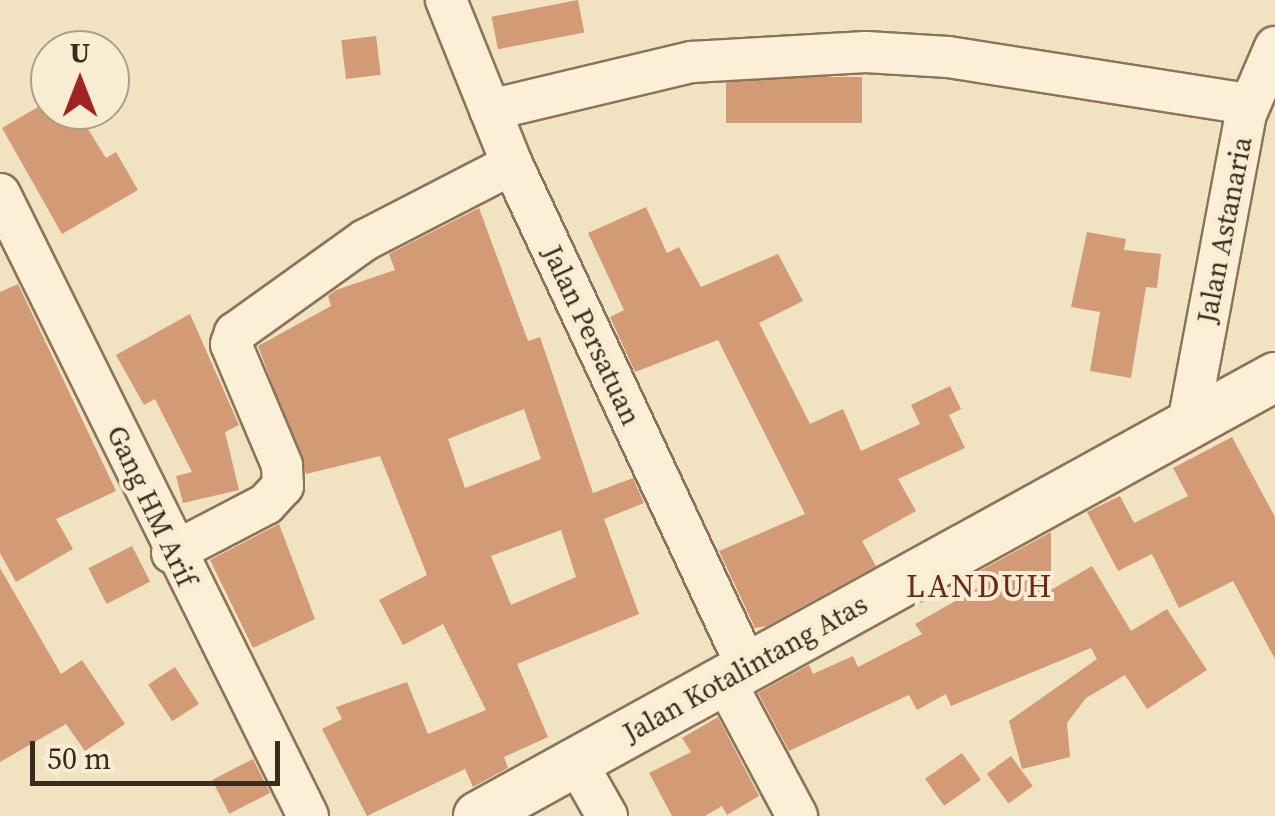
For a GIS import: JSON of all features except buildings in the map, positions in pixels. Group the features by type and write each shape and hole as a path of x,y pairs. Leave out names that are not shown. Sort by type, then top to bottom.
{"street":[{"name":"Jalan Persatuan","path":"446,0 512,164 797,816"},
{"name":"Jalan Astanaria","path":"1188,418 1250,104 1275,47"},
{"path":"490,110 692,62 866,52 948,57 1250,104"},
{"path":"172,553 278,495 282,465 231,344 235,333 365,240 512,164"},
{"name":"Gang HM Arif","path":"0,194 40,262 172,553 308,816"},
{"name":"Jalan Kotalintang Atas","path":"478,816 1188,418 1275,377"},
{"path":"576,763 607,816"}],"district":[{"name":"LANDUH","path":"980,586"}]}
